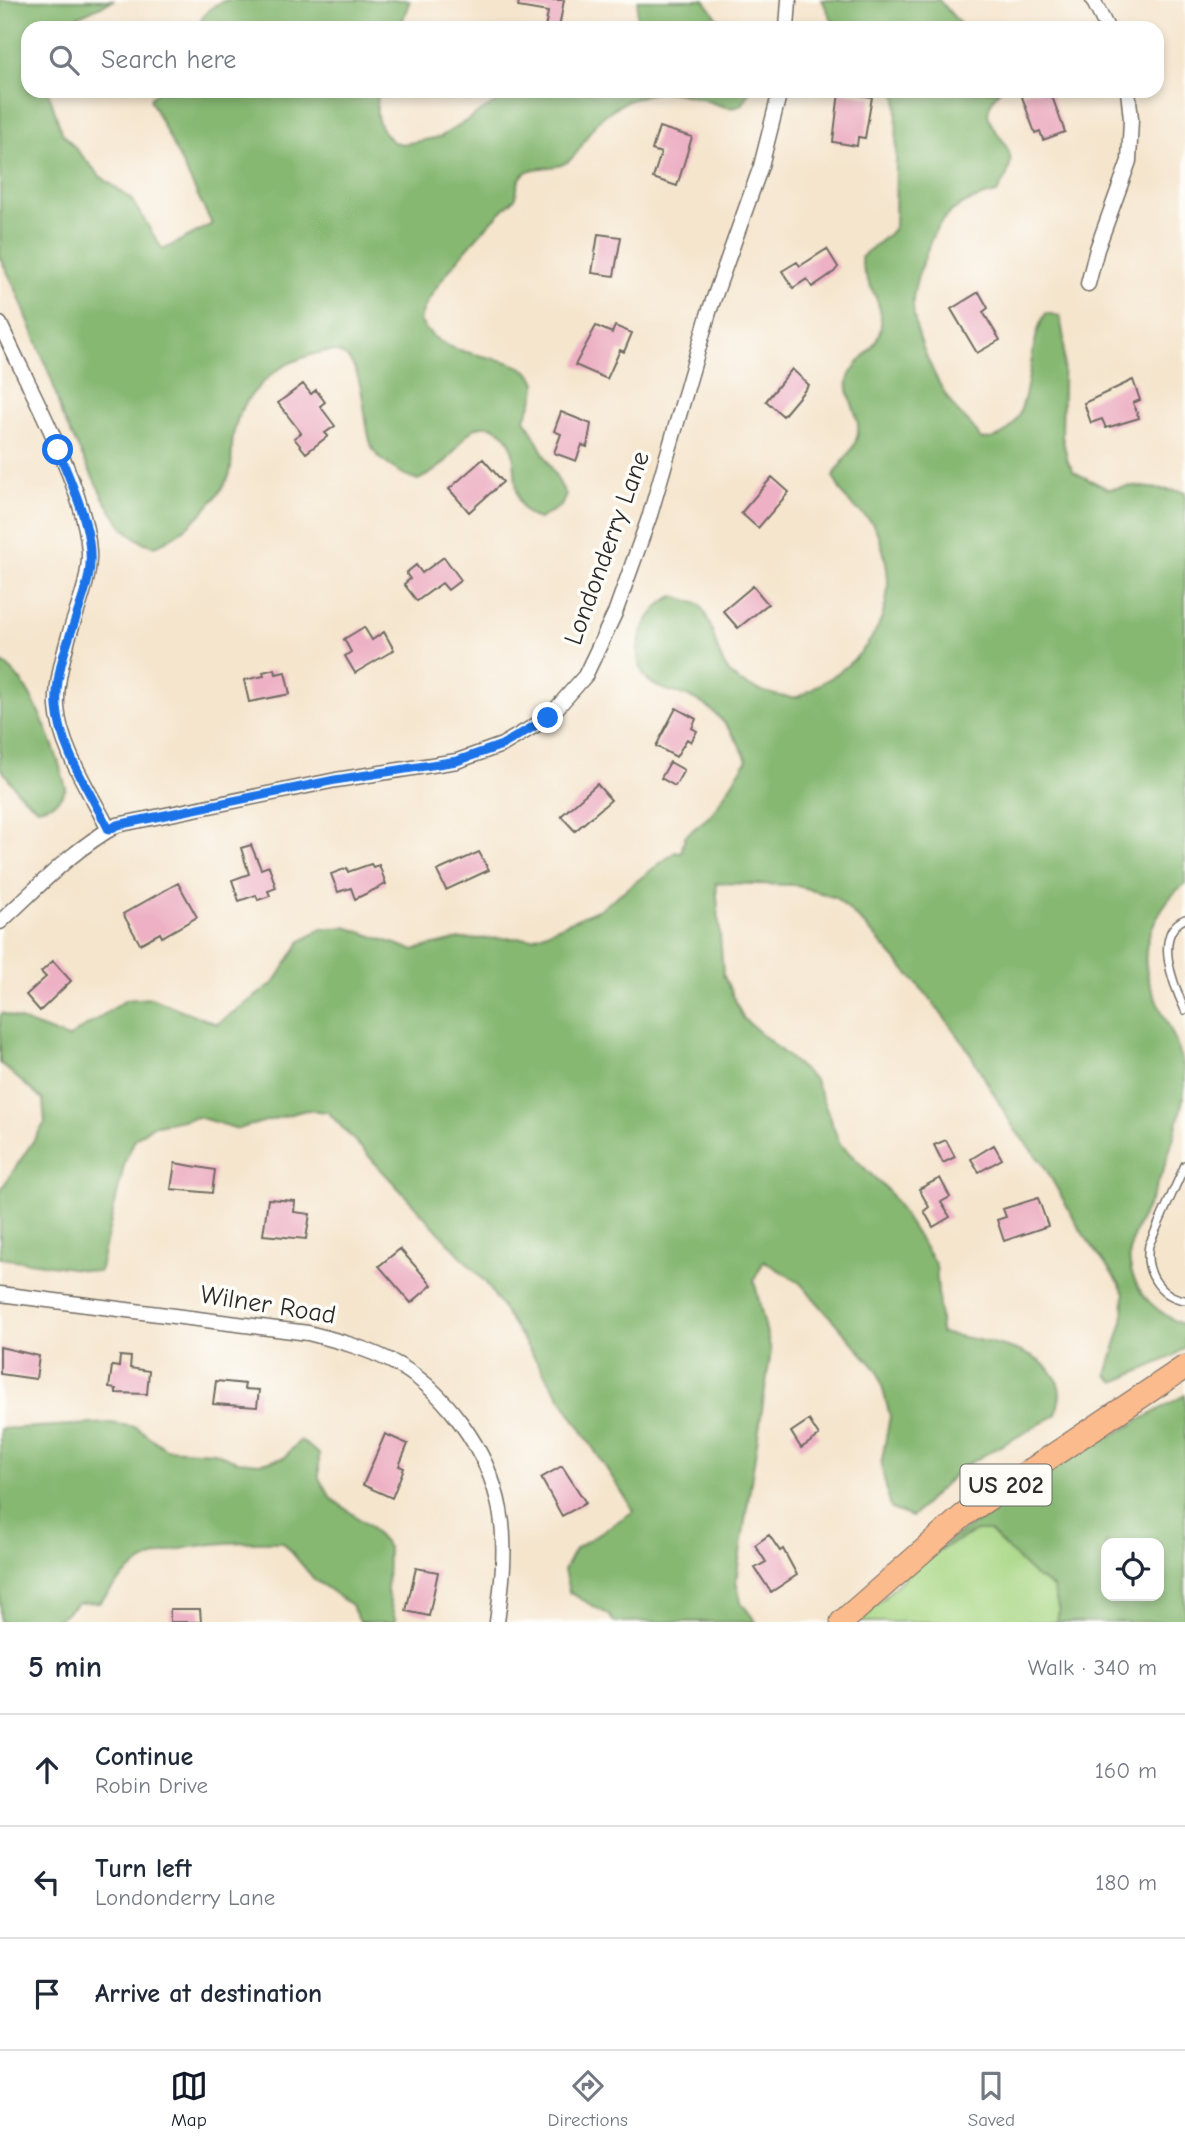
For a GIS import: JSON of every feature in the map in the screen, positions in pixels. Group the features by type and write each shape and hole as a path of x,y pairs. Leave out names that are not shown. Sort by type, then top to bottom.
{"main road":[{"name":"US 202","path":"842,1622 964,1515 1185,1367"}],"street":[{"path":"788,21 789,0"},
{"path":"1093,0 1104,21"},
{"name":"Londonderry Lane","path":"0,922 50,872 90,840 117,825 335,780 457,761 502,745 548,718 585,676 619,600 650,515 709,312 761,166 778,98"},
{"path":"1088,284 1097,249 1129,161 1131,119 1129,98"},
{"path":"0,324 58,450 80,506 89,549 89,576 68,639 57,687 57,710 69,748 109,830"},
{"name":"Wilner Road","path":"0,1294 308,1333 351,1344 391,1361 429,1387 460,1422 483,1461 500,1509 504,1551 497,1622"}],"lane":[{"path":"1185,919 1170,932 1167,946 1185,1010"},
{"path":"1185,1165 1149,1245 1147,1257 1150,1273 1160,1287 1185,1300"}],"green space":[{"path":"0,0 114,0 68,21 21,21 21,98 50,98 62,133 100,176 131,199 163,250 212,224 151,98 378,98 377,113 383,131 393,142 404,144 440,137 503,98 636,98 603,116 571,159 554,167 536,169 522,175 516,197 476,238 446,275 433,292 420,321 430,334 442,343 513,364 532,376 536,388 525,419 566,495 561,506 539,519 527,513 520,502 511,446 505,435 493,427 478,427 472,430 445,462 418,480 382,460 374,451 369,438 355,369 346,357 333,351 314,354 287,364 267,378 241,411 233,440 230,474 215,498 197,518 176,535 155,546 142,542 123,528 104,499 62,416 52,381 15,287 0,258"},
{"path":"227,0 410,0 402,21 200,21 217,4"},
{"path":"638,0 704,0 720,21 636,21"},
{"path":"822,0 939,0 958,21 832,21"},
{"path":"697,98 747,98 735,107 721,106"},
{"path":"897,98 994,98 988,111 989,118 1010,156 1006,176 997,193 972,200 944,218 932,238 913,296 916,327 939,384 980,439 999,436 1012,426 1020,410 1039,328 1046,313 1060,316 1064,339 1062,436 1068,462 1074,472 1108,489 1133,486 1185,492 1185,884 1170,898 1158,916 1148,939 1145,959 1155,998 1181,1056 1185,1077 1179,1118 1170,1150 1137,1227 1131,1246 1130,1265 1137,1286 1150,1303 1185,1326 1185,1347 1174,1356 1115,1382 1107,1375 1123,1321 1124,1294 1119,1283 1081,1231 1043,1164 1015,1130 965,1045 927,995 865,925 836,898 795,885 716,883 723,974 743,1018 815,1080 840,1144 889,1192 936,1265 941,1333 1012,1348 1030,1356 1045,1365 1055,1378 1060,1398 1056,1415 961,1468 912,1517 891,1509 881,1465 890,1416 878,1371 800,1283 764,1261 754,1280 771,1351 736,1580 741,1602 756,1622 614,1622 609,1615 569,1592 564,1570 575,1549 634,1511 486,1283 328,1112 306,1110 238,1129 198,1117 152,1126 135,1139 125,1161 99,1272 0,1258 0,1191 45,1123 43,1100 0,1063 0,1017 2,1013 68,1038 126,1000 151,998 217,1024 274,983 300,942 321,929 346,927 413,950 460,939 533,938 600,909 675,852 681,853 685,836 711,815 747,760 731,732 709,708 690,697 661,688 646,678 640,667 639,644 642,631 655,610 674,596 699,604 709,623 723,664 729,672 748,686 791,697 806,694 847,666 868,643 882,616 888,583 880,539 871,522 847,500 833,477 858,433 848,379 874,345 880,332 879,306 865,275 861,258 895,226"},
{"path":"0,662 22,683 42,718 57,757 66,788 58,800 47,806 37,808 18,792 0,767"},
{"path":"1185,1395 1185,1622 1057,1622 1059,1611 1053,1587 1035,1576 989,1531 976,1531 924,1558 1060,1465"},
{"path":"111,1423 136,1427 166,1449 214,1452 237,1461 260,1463 284,1458 300,1440 319,1454 319,1478 331,1498 370,1527 388,1547 387,1592 396,1622 360,1622 351,1605 314,1579 283,1542 265,1542 203,1545 163,1554 131,1570 100,1602 78,1603 54,1622 0,1622 0,1429"},
{"path":"976,1531 990,1531 1035,1576 1053,1587 1059,1611 1057,1622 859,1622 924,1558"}],"building":[{"path":"519,0 564,0 560,21 546,21 548,12 518,7"},
{"path":"838,98 872,98 865,138 858,137 857,146 833,142"},
{"path":"1022,98 1053,98 1065,132 1043,140 1040,131 1035,133"},
{"path":"659,127 692,137 677,186 653,178 661,153 652,150"},
{"path":"598,234 621,237 614,276 592,273"},
{"path":"827,249 838,267 834,272 812,287 807,279 793,288 782,271 797,262 800,266"},
{"path":"979,292 988,308 983,312 1000,340 977,353 951,309"},
{"path":"596,326 612,333 615,326 632,333 624,352 620,350 607,379 575,365"},
{"path":"792,369 809,385 783,416 766,401"},
{"path":"1133,380 1140,400 1133,403 1139,418 1106,428 1102,419 1091,423 1084,403"},
{"path":"303,384 311,394 316,390 325,402 320,406 335,426 325,433 328,436 306,453 294,438 301,433 278,403"},
{"path":"561,412 591,424 587,447 582,445 576,461 554,453 561,434 554,431"},
{"path":"483,459 503,482 469,512 449,489"},
{"path":"772,477 789,492 758,528 741,513"},
{"path":"444,557 461,580 448,590 442,583 417,601 404,584 410,579 406,573 416,565 422,573"},
{"path":"753,586 768,604 738,628 723,611"},
{"path":"364,627 372,640 384,632 394,650 355,673 345,656 351,652 344,639"},
{"path":"275,669 276,674 285,672 290,694 249,702 244,680 264,676 263,672"},
{"path":"676,708 696,719 692,728 697,731 691,742 687,739 676,757 656,746"},
{"path":"670,762 684,770 675,786 661,778"},
{"path":"597,784 611,800 575,831 561,816"},
{"path":"251,845 261,869 269,866 276,888 268,891 270,896 258,900 256,895 239,901 232,880 249,874 241,848"},
{"path":"479,852 489,870 446,890 437,871"},
{"path":"371,864 373,867 379,865 386,884 355,899 351,888 338,892 331,874 347,868 348,872"},
{"path":"178,883 197,917 162,937 160,933 140,944 123,914"},
{"path":"53,961 71,981 40,1011 26,995 46,977 41,972"},
{"path":"946,1140 955,1157 943,1163 934,1145"},
{"path":"994,1145 1002,1159 979,1172 971,1159"},
{"path":"175,1163 215,1170 212,1193 171,1189"},
{"path":"940,1178 950,1197 941,1202 950,1217 933,1227 924,1211 929,1207 919,1189"},
{"path":"1038,1198 1048,1226 1004,1241 997,1220 1006,1217 1003,1209"},
{"path":"268,1199 295,1201 294,1212 310,1214 306,1239 263,1235"},
{"path":"400,1249 432,1285 411,1303 379,1266"},
{"path":"0,1347 39,1356 36,1379 0,1374"},
{"path":"120,1356 131,1357 130,1368 149,1371 147,1394 116,1393 116,1389 109,1388 112,1366 119,1367"},
{"path":"216,1381 245,1384 244,1389 259,1390 257,1407 213,1404"},
{"path":"809,1420 819,1436 801,1448 791,1432"},
{"path":"385,1434 408,1444 399,1466 404,1468 392,1498 363,1485"},
{"path":"562,1466 586,1503 562,1516 541,1478"},
{"path":"769,1535 780,1551 783,1549 797,1575 771,1592 755,1568 766,1562 755,1545"},
{"path":"416,1568 438,1572 429,1616 406,1611"},
{"path":"170,1609 200,1609 201,1622 170,1622"}],"route":[{"path":"58,450 80,506 89,549 89,576 68,639 57,687 57,710 69,748 109,830 117,825 239,802 335,780 457,761 502,745 548,718"}]}
